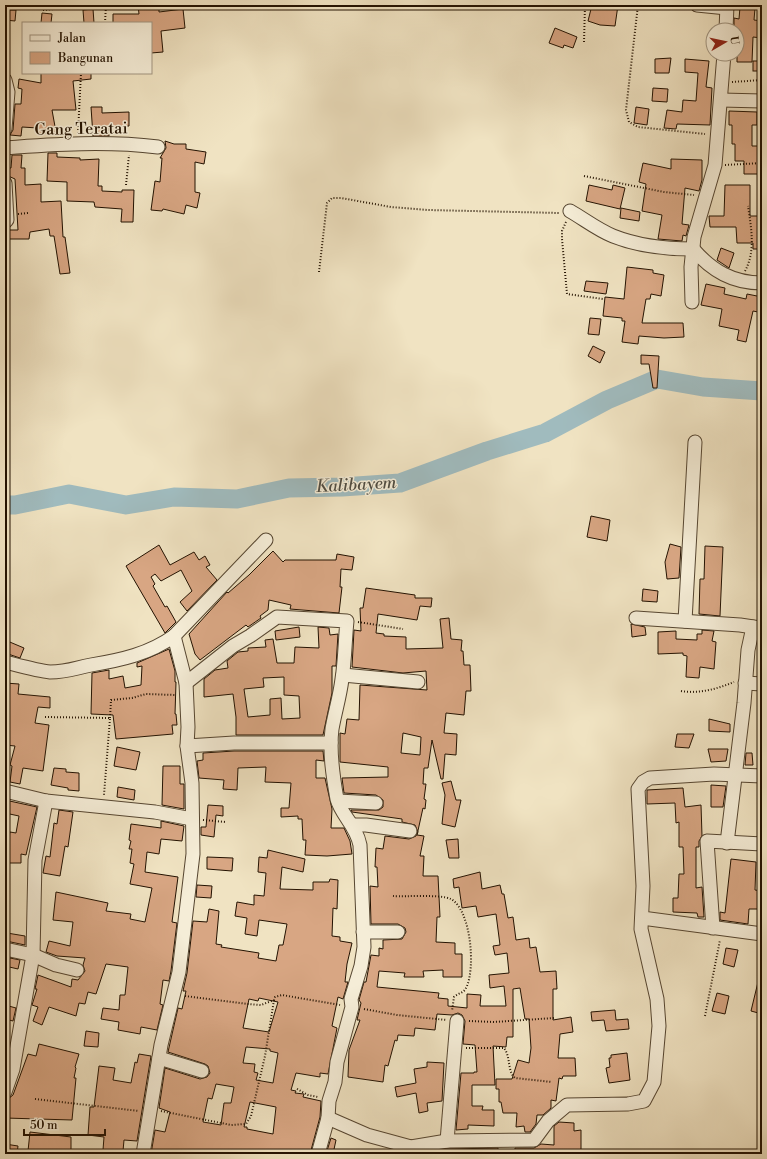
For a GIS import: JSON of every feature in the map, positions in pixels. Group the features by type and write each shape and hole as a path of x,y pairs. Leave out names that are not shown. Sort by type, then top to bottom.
{"street":[{"path":"697,5 727,7 726,22"},
{"path":"692,302 691,267 694,238 716,165 724,62"},
{"path":"5,80 8,92 5,129"},
{"path":"721,100 762,101"},
{"name":"Gang Teratai","path":"5,148 77,144 131,144 158,147"},
{"path":"5,183 7,220 5,222"},
{"path":"570,211 612,236 642,245 671,249 693,249"},
{"path":"693,249 701,259 713,268 737,281 762,283"},
{"path":"685,621 695,442"},
{"path":"5,662 47,672 70,671 90,665 117,661 141,654 163,644 174,636 266,540"},
{"path":"187,689 233,646 277,617 347,621 343,675 332,743 334,779 338,801 357,832 360,845 364,947 361,966 351,999 352,1007 337,1062 329,1101 328,1118 318,1154"},
{"path":"636,618 758,628 746,668 737,775 727,843"},
{"path":"143,1154 158,1058 174,994 181,957 193,854 192,782 187,746 187,689 174,636"},
{"path":"343,675 418,682"},
{"path":"745,683 762,684"},
{"path":"187,746 234,743 332,743"},
{"path":"328,1118 367,1135 411,1147 447,1141 477,1148 534,1140 548,1120 570,1104 640,1103 649,1094 654,1082 658,1040 657,1005 643,946 641,929 643,886 638,801 640,785 650,778 714,774 762,776"},
{"path":"5,791 46,801 155,812 192,820"},
{"path":"5,1092 17,1051 33,955 35,860 46,801"},
{"path":"338,801 376,803"},
{"path":"353,825 366,825 410,831"},
{"path":"718,928 707,842 762,844"},
{"path":"642,918 762,934"},
{"path":"363,932 398,932"},
{"path":"5,949 33,955 56,965 77,970"},
{"path":"447,1141 455,1048 455,1017"},
{"path":"158,1058 202,1071"}],"path":[{"path":"43,10 99,5"},
{"path":"105,22 106,5"},
{"path":"584,42 585,5"},
{"path":"638,5 626,110 629,122 638,127 718,136"},
{"path":"77,144 81,110 81,74"},
{"path":"723,82 762,80"},
{"path":"126,185 131,144"},
{"path":"716,165 762,163"},
{"path":"584,176 664,192 707,196"},
{"path":"319,272 327,203 332,198 341,198 391,207 428,210 552,214 570,211"},
{"path":"737,281 746,270 751,258 751,229 748,206"},
{"path":"570,211 562,231 568,294 570,296 604,299"},
{"path":"347,621 403,629"},
{"path":"681,691 692,693 719,688 736,681 746,668"},
{"path":"103,806 111,700 187,689"},
{"path":"45,717 110,718"},
{"path":"192,820 226,822"},
{"path":"393,896 443,897 451,900 459,908 466,921 470,939 470,958 466,988 463,992 454,997 455,1017"},
{"path":"705,1016 718,928"},
{"path":"174,994 261,1005 282,995 288,995 352,1007"},
{"path":"34,1099 150,1109 231,1125 246,1124 251,1116 265,1056 274,1000"},
{"path":"455,1048 504,1048 509,1058 512,1075 515,1078 552,1082"},
{"path":"297,1089 308,1095 329,1101"},
{"path":"672,1150 683,1154"}],"building":[{"path":"138,5 159,5 159,12 183,9 185,28 161,31 163,52 152,53 152,22 113,22 113,14 139,14"},
{"path":"592,5 618,5 615,26 600,25 588,21"},
{"path":"740,7 755,8 754,20 762,21 762,38 753,37 752,62 745,62 745,22 734,22 734,18 739,19"},
{"path":"93,9 94,22 84,22 83,10"},
{"path":"5,10 16,10 15,21 5,20"},
{"path":"42,13 52,14 51,22 41,22"},
{"path":"555,28 577,37 573,48 564,45 563,48 549,43"},
{"path":"671,58 669,73 655,73 655,59"},
{"path":"685,59 709,62 706,87 712,88 710,125 677,124 676,129 664,128 667,110 682,112 683,100 696,101 698,73 685,72"},
{"path":"753,61 762,61 762,71 753,71"},
{"path":"41,74 91,74 91,79 73,81 76,110 52,110 56,132 39,134 38,128 22,127 21,136 10,135 13,130 15,104 21,104 22,89 18,88 19,79 41,83"},
{"path":"653,88 668,89 667,102 652,101"},
{"path":"91,107 102,107 102,113 129,112 129,126 109,127 109,136 93,136"},
{"path":"636,107 649,109 647,125 634,123"},
{"path":"729,111 757,112 757,125 752,125 752,146 762,146 760,174 744,174 744,161 735,161 735,144 732,144 732,125 729,125"},
{"path":"165,141 174,144 186,144 186,149 206,152 204,164 195,162 195,192 200,193 197,208 186,205 184,214 163,209 162,211 151,210 155,181 160,182 162,158 160,158 166,148"},
{"path":"48,153 57,153 57,157 80,158 80,160 99,159 98,186 102,186 102,191 122,192 122,190 134,190 133,222 121,222 122,209 95,207 94,202 67,201 67,182 47,181"},
{"path":"12,155 22,155 21,168 25,168 25,185 41,184 41,202 61,201 63,237 65,237 70,273 60,274 54,236 50,236 49,229 30,232 29,239 7,239 7,230 18,230 15,179 6,175 6,168 11,168"},
{"path":"671,159 702,160 702,180 699,191 685,188 682,224 689,225 686,236 683,235 682,241 658,239 662,215 642,211 646,184 639,182 643,163 671,169"},
{"path":"589,185 612,190 613,185 625,188 620,209 586,201"},
{"path":"725,185 750,185 750,216 762,216 762,249 753,249 753,243 737,243 736,227 710,227 709,216 724,216"},
{"path":"621,208 640,212 639,221 620,218"},
{"path":"721,248 734,253 729,268 717,260"},
{"path":"627,267 653,270 653,273 664,275 661,296 651,294 650,299 646,299 642,323 683,323 684,337 664,338 639,336 638,344 622,342 625,321 622,321 622,318 603,316 605,297 624,299"},
{"path":"586,281 608,283 606,294 584,291"},
{"path":"706,284 725,288 724,294 746,299 747,294 762,297 758,312 753,311 746,342 737,340 739,330 719,326 722,309 701,305"},
{"path":"590,318 601,319 599,335 588,334"},
{"path":"593,346 605,352 600,363 588,356"},
{"path":"641,355 659,356 657,388 653,388 649,364 641,364"},
{"path":"591,516 610,520 607,541 587,537"},
{"path":"670,544 681,547 679,578 667,579 665,562"},
{"path":"159,545 170,565 194,552 199,560 205,556 210,565 206,567 217,580 187,611 180,602 192,591 181,570 161,581 155,574 151,577 155,584 153,586 176,622 165,633 126,566"},
{"path":"705,546 723,547 720,616 699,614 700,579 704,579"},
{"path":"273,551 283,562 285,560 336,560 337,554 354,557 352,570 341,569 340,587 342,587 339,613 290,609 291,605 269,600 268,610 260,616 261,618 248,627 246,625 200,660 195,654 189,634 227,592 228,593 249,575"},
{"path":"366,588 415,595 415,598 432,598 431,607 420,606 417,620 378,614 376,633 384,634 384,636 406,637 406,649 443,648 440,619 449,618 451,639 462,640 461,651 463,651 464,665 470,665 471,691 466,691 464,715 446,713 444,733 457,734 456,755 445,754 443,779 441,779 432,740 428,768 424,768 423,784 426,784 424,799 426,800 425,809 423,808 418,831 415,825 402,822 402,819 352,812 351,810 379,810 383,807 383,800 376,795 344,793 342,778 388,777 388,767 340,762 340,733 345,734 347,719 359,720 360,685 427,690 426,671 403,673 352,667 354,630 361,631 360,608 363,608","holes":["403,733 421,737 420,755 401,753"]},
{"path":"643,589 658,591 657,602 642,601"},
{"path":"631,624 645,627 646,635 632,637"},
{"path":"299,627 300,637 276,640 275,631"},
{"path":"318,627 329,628 330,635 338,634 336,666 332,666 332,693 323,735 236,735 236,717 233,694 204,697 204,679 215,670 228,668 227,661 238,652 248,651 248,648 266,647 265,640 273,639 277,663 294,663 295,647 319,648","holes":["284,677 284,695 299,696 300,718 282,719 281,698 270,699 270,715 248,717 244,689 264,687 263,678"]},
{"path":"702,630 714,631 712,641 716,642 714,669 700,667 699,678 686,677 687,656 683,655 683,653 658,654 658,632 676,631 676,639 697,640 697,634 702,634"},
{"path":"5,640 24,648 20,658 5,653"},
{"path":"169,649 175,671 176,682 175,714 177,725 172,725 173,734 116,739 113,715 91,714 92,673 109,670 109,679 123,676 125,688 141,685 142,666 137,667 137,663"},
{"path":"5,683 19,684 18,694 50,697 50,708 38,707 35,723 49,725 43,771 23,768 20,784 10,782 12,766 10,765 15,746 5,745"},
{"path":"709,719 730,724 730,732 709,731"},
{"path":"677,734 694,734 689,748 675,747"},
{"path":"117,747 140,752 136,770 114,766"},
{"path":"708,749 728,749 726,761 711,762"},
{"path":"234,751 323,751 324,761 316,760 316,778 325,778 332,809 331,828 344,828 350,841 352,854 327,856 305,855 306,840 303,840 302,819 298,819 298,816 281,817 281,808 289,808 291,783 265,782 266,767 238,768 237,790 223,789 224,780 199,778 197,761 203,760 203,753"},
{"path":"746,753 752,753 753,765 745,765"},
{"path":"163,766 180,766 180,784 184,784 184,809 162,805"},
{"path":"54,768 66,769 66,772 79,773 79,791 68,790 68,788 51,785"},
{"path":"451,781 456,800 461,800 455,827 442,824 445,795 442,783"},
{"path":"711,785 726,786 723,807 711,807"},
{"path":"118,787 135,790 134,800 117,797"},
{"path":"683,788 685,807 701,805 702,836 699,841 699,847 696,847 696,888 702,887 704,917 698,917 697,913 673,912 673,898 678,898 679,874 684,874 683,847 679,847 679,822 676,823 675,803 647,804 647,790"},
{"path":"5,800 37,807 26,855 21,854 21,863 5,863 5,835 9,836 10,832 16,833 19,816 5,813"},
{"path":"208,805 223,806 223,816 216,815 214,837 201,835 201,827 206,827"},
{"path":"59,810 73,812 68,847 65,846 60,876 43,873 46,856 50,857 54,823 57,824"},
{"path":"161,821 184,826 182,841 161,839 159,854 147,852 145,872 178,877 172,922 177,923 171,971 169,981 163,980 160,1004 163,1005 157,1030 141,1027 140,1034 118,1030 119,1022 101,1019 103,1008 119,1010 120,995 125,995 128,967 106,964 96,994 88,992 85,1004 79,1003 76,1016 49,1007 42,1025 33,1021 38,1007 32,1005 37,989 35,989 38,975 71,987 72,979 78,980 85,971 83,965 85,958 57,956 46,952 49,941 70,946 73,922 53,920 56,892 108,903 106,911 131,914 130,919 145,922 152,888 130,884 134,864 130,863 132,849 129,849 131,841 129,840 131,824 161,828"},
{"path":"417,833 417,835 424,836 420,856 424,856 423,876 438,876 440,917 437,917 436,942 455,943 455,954 462,954 462,977 443,977 443,970 423,971 424,977 404,977 405,973 379,971 377,987 439,993 438,998 448,999 448,1006 467,1008 467,994 481,995 480,1006 506,1006 504,986 490,988 489,975 509,973 507,953 495,955 493,946 500,945 496,914 478,917 476,906 462,908 459,887 454,888 453,879 480,872 482,889 500,885 502,894 504,894 508,918 513,917 516,940 529,938 530,948 536,947 540,972 556,971 557,989 553,989 553,1020 571,1017 573,1032 560,1034 558,1058 575,1058 576,1076 563,1076 562,1079 559,1078 556,1101 551,1100 551,1108 543,1115 537,1115 536,1124 530,1132 525,1132 524,1126 516,1127 517,1113 503,1113 501,1102 499,1102 499,1089 496,1089 496,1079 512,1079 518,1060 529,1063 531,1048 529,1019 525,1019 520,988 513,989 513,1037 507,1037 506,1047 493,1046 495,1085 472,1085 472,1106 483,1106 482,1110 494,1110 494,1126 468,1125 468,1129 456,1130 461,1073 477,1072 475,1045 463,1044 465,1021 462,1015 458,1013 452,1015 437,1014 435,1030 415,1028 414,1036 398,1035 397,1041 395,1040 388,1066 385,1065 383,1082 348,1077 349,1050 360,1020 357,1020 361,1003 359,1000 364,982 366,982 371,955 379,956 379,948 383,949 383,940 402,939 406,932 405,928 398,924 371,924 370,886 378,887 377,867 375,867 376,848 383,849 385,836 409,839 416,836"},
{"path":"458,839 459,858 449,858 446,840"},
{"path":"268,850 305,859 303,872 282,867 280,889 313,890 313,882 329,882 330,879 338,880 337,909 333,908 332,936 340,937 340,941 352,943 347,964 345,982 348,982 343,999 338,997 332,1026 337,1028 328,1074 320,1073 320,1077 296,1073 291,1090 296,1091 295,1093 304,1094 303,1097 321,1101 320,1117 310,1154 151,1154 155,1130 165,1132 170,1112 159,1108 165,1068 200,1079 207,1077 210,1073 208,1066 205,1064 168,1052 178,1008 182,1009 186,991 183,991 187,973 193,921 207,922 209,909 219,911 216,944 222,945 221,947 259,953 258,958 276,961 279,945 283,945 287,924 259,920 257,936 245,934 247,918 235,916 237,902 254,905 254,895 264,896 266,873 258,872 259,857 267,858","holes":["259,998 278,1002 269,1032 243,1028 249,999 258,1001","246,1047 270,1049 270,1051 278,1053 273,1083 256,1080 258,1073 254,1072 255,1064 243,1063","216,1084 234,1087 231,1103 224,1103 221,1125 203,1122 208,1098 212,1099","250,1102 276,1107 273,1134 247,1129 247,1127 244,1127"]},
{"path":"207,857 233,858 232,871 207,869"},
{"path":"731,859 756,862 755,890 762,891 762,909 749,909 748,924 720,920 720,912 725,913"},
{"path":"197,885 212,886 211,898 196,897"},
{"path":"7,933 25,936 25,945 6,941"},
{"path":"726,948 738,950 734,967 723,964"},
{"path":"5,957 20,960 18,969 5,966"},
{"path":"758,982 762,982 762,1014 751,1011"},
{"path":"717,993 729,996 725,1014 712,1011"},
{"path":"5,1005 16,1008 13,1021 5,1019"},
{"path":"615,1010 616,1020 628,1019 629,1029 606,1031 604,1020 592,1021 591,1012"},
{"path":"86,1031 99,1033 98,1047 84,1046"},
{"path":"39,1044 79,1054 75,1067 74,1078 76,1078 72,1120 5,1118 8,1099 13,1095 28,1054 36,1056"},
{"path":"627,1053 630,1080 609,1083 606,1068 610,1067 609,1058 611,1058 611,1055"},
{"path":"139,1054 151,1056 137,1141 124,1140 123,1151 103,1150 104,1137 88,1135 90,1107 94,1107 99,1066 115,1068 113,1080 131,1083 135,1062 137,1063"},
{"path":"427,1062 444,1063 442,1101 427,1103 428,1111 419,1113 416,1093 397,1097 395,1087 416,1083 414,1069 427,1067"},
{"path":"559,1122 574,1123 574,1131 581,1130 581,1154 515,1154 515,1148 534,1148 541,1144 554,1145 554,1126"},
{"path":"30,1132 71,1137 71,1154 34,1154 34,1152 28,1151"},
{"path":"331,1138 336,1140 333,1154 326,1154"},
{"path":"5,1144 18,1146 17,1154 5,1154"},
{"path":"498,1148 498,1154 439,1154 439,1150 448,1149"}],"waterway":[{"name":"Kalibayem","path":"5,505 15,505 69,494 126,505 174,497 237,499 289,488 342,487 400,483 487,451 545,433 607,400 657,379 703,387 762,391"}]}
